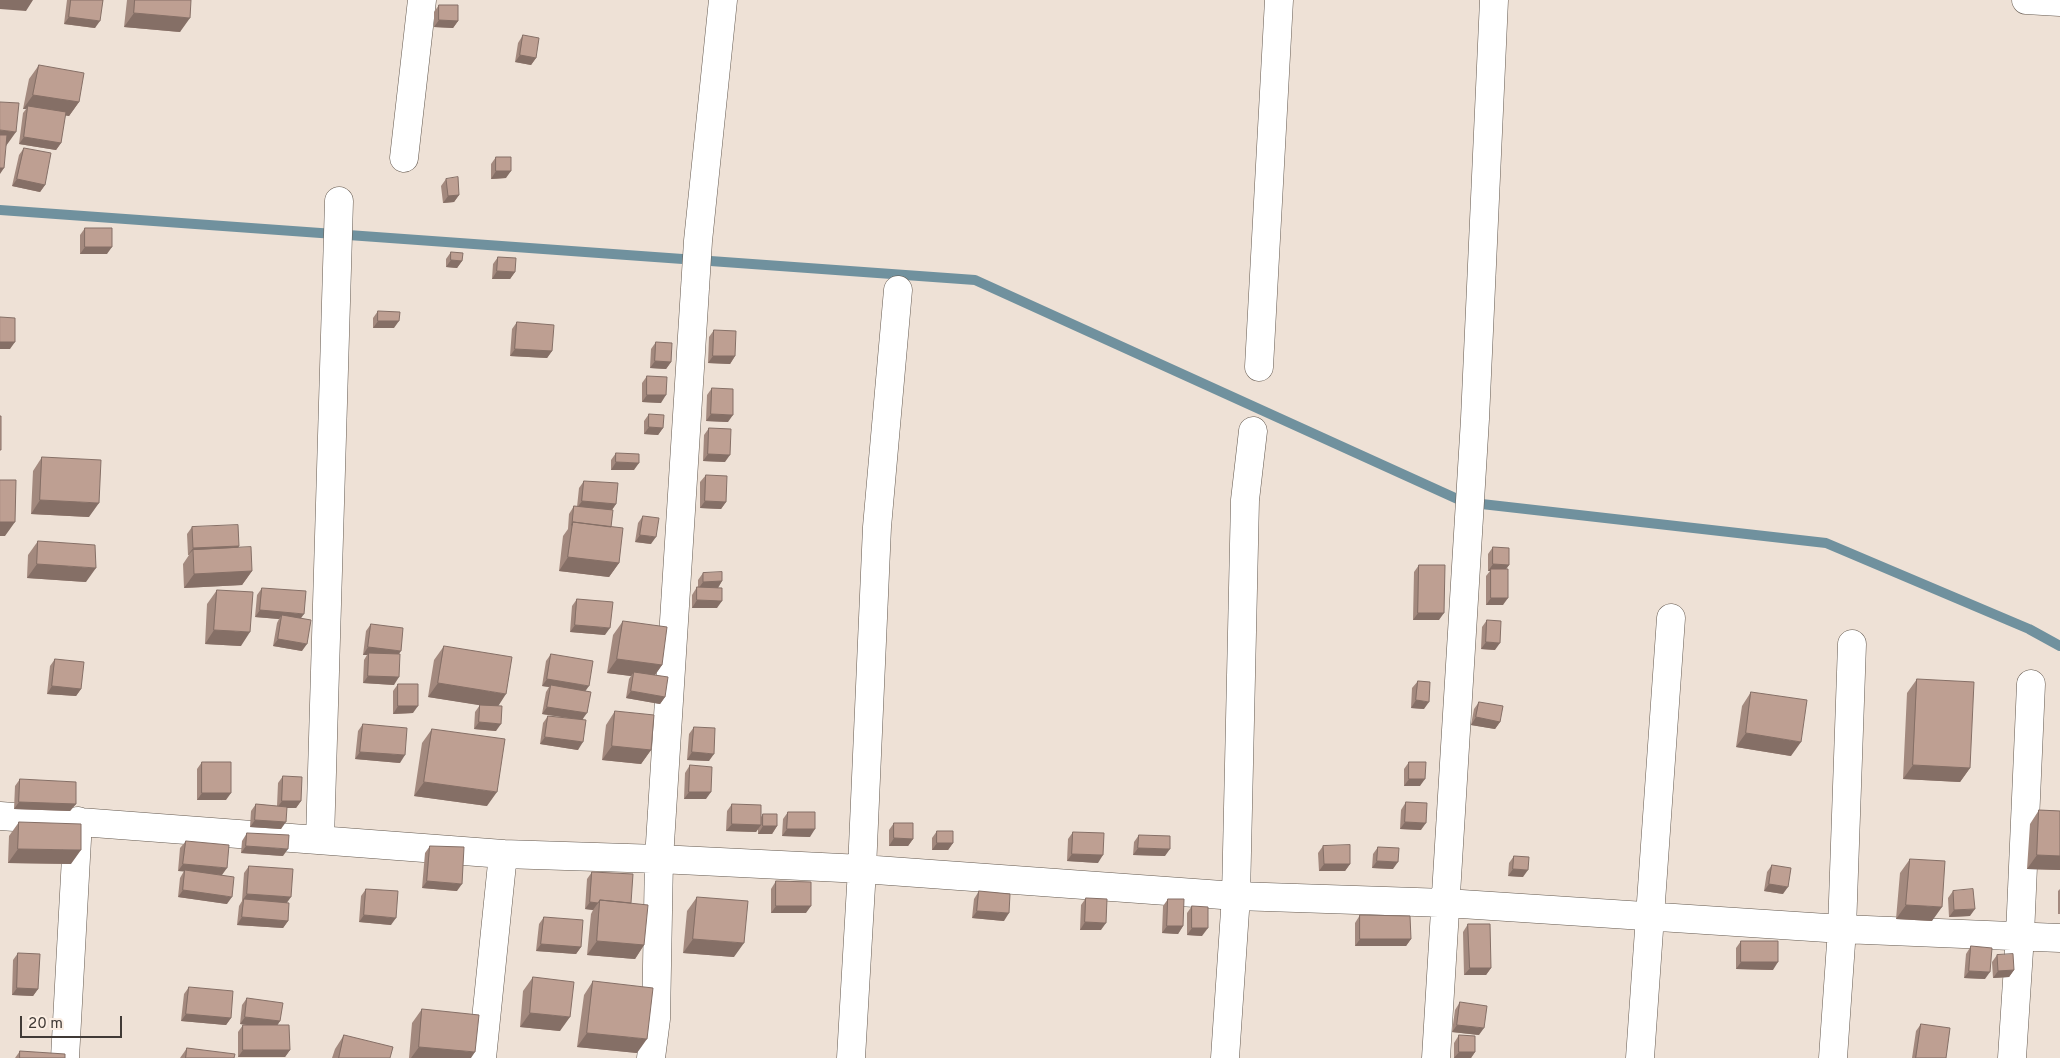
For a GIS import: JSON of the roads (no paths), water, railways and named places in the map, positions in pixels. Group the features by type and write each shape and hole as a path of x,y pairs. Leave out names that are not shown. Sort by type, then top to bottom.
{"street":[{"path":"404,158 422,0"},
{"path":"651,1058 656,1019 659,859 698,242 723,0"},
{"path":"1259,367 1279,0"},
{"path":"1436,1058 1475,419 1494,0"},
{"path":"2026,0 2060,2"},
{"path":"320,839 339,201"},
{"path":"851,1058 862,869 877,527 898,290"},
{"path":"1225,1058 1236,896 1245,500 1253,431"},
{"path":"1640,1058 1671,618"},
{"path":"1833,1058 1842,929 1852,644"},
{"path":"2012,1058 2020,935 2031,684"},
{"path":"0,816 502,854 659,859 862,869 1236,896 1446,903 1842,929 2060,938"},
{"path":"65,1058 78,821"},
{"path":"482,1058 502,854"}],"waterway":[{"path":"0,210 975,280 1464,502 1826,543 2029,629 2060,646"}]}
